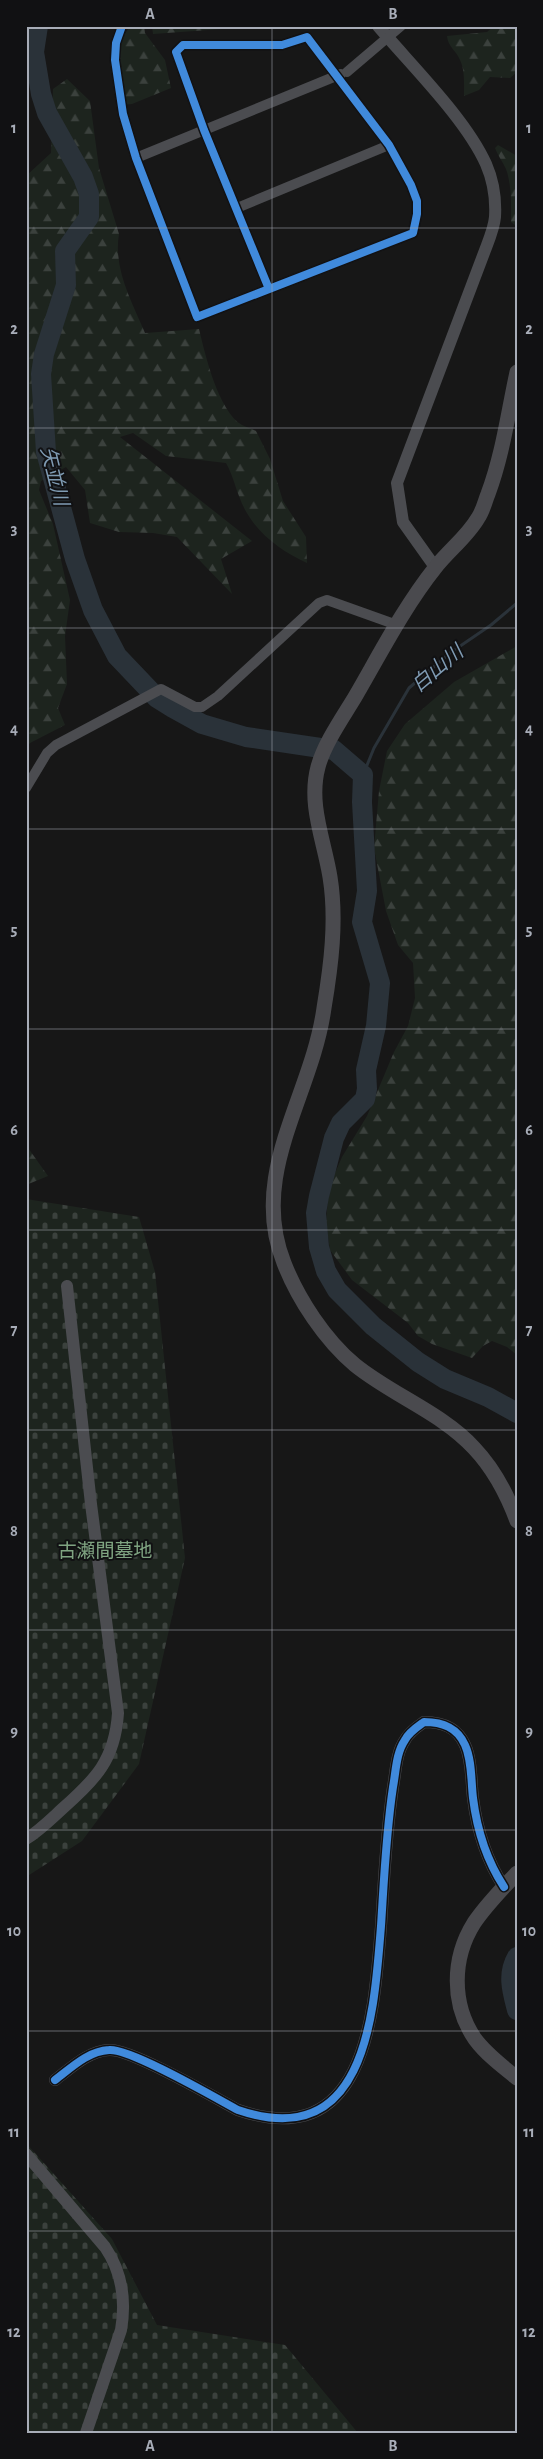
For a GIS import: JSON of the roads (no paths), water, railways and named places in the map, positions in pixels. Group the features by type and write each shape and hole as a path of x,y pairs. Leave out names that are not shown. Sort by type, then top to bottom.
{"main road":[{"path":"517,372 508,424 493,479 479,517 435,567 397,625 337,728 318,765 314,795 320,835 330,878 332,940 320,1036 280,1151 273,1185 272,1219 285,1266 326,1333 341,1352 368,1374 472,1445 494,1473 517,1521"},
{"path":"517,1873 483,1911 468,1934 457,1968 456,1988 463,2013 475,2039 517,2078"}],"street":[{"path":"122,26 116,43 115,60 124,114 136,158 197,317 269,289 413,233 417,214 416,201 411,185 388,145 342,74 307,37 282,45 183,45 176,52 204,130 269,289"},
{"path":"378,26 474,142 492,179 494,218 484,253 398,483 403,522 435,567"},
{"path":"136,158 342,74 401,26"},
{"path":"237,208 388,145"},
{"path":"508,424 517,401"},
{"path":"26,788 47,754 56,745 161,689 196,707 202,707 218,696 319,603 327,600 397,625"},
{"path":"26,1839 96,1777 111,1752 117,1728 118,1713 91,1504 67,1286"},
{"path":"55,2080 85,2058 109,2049 131,2054 238,2110 254,2115 288,2118 307,2114 319,2109 336,2095 358,2064 369,2030 376,1991 390,1809 398,1758 405,1739 424,1722 442,1723 452,1728 465,1745 473,1800 485,1853 504,1887"},
{"path":"26,2154 105,2247 113,2259 118,2272 124,2314 121,2330 86,2433"}],"waterway":[{"name":"矢並川","path":"38,26 34,52 41,94 47,113 83,177 89,194 89,217 65,251 66,285 44,354 41,374 46,452 75,559 93,610 117,656 157,698 202,724 246,737 334,750 363,775 362,802 367,891 362,922 380,983 376,1026 366,1070 367,1089 365,1099 341,1123 334,1138 319,1196 316,1213 319,1247 326,1271 337,1290 373,1326 418,1362 445,1379 488,1397 517,1413"},
{"name":"白山川","path":"363,775 374,748 409,688 450,653 491,625 517,603"},
{"path":"517,1957 511,1976 517,2010"}],"park label":[{"name":"古瀬間墓地","path":"105,1550"}]}
